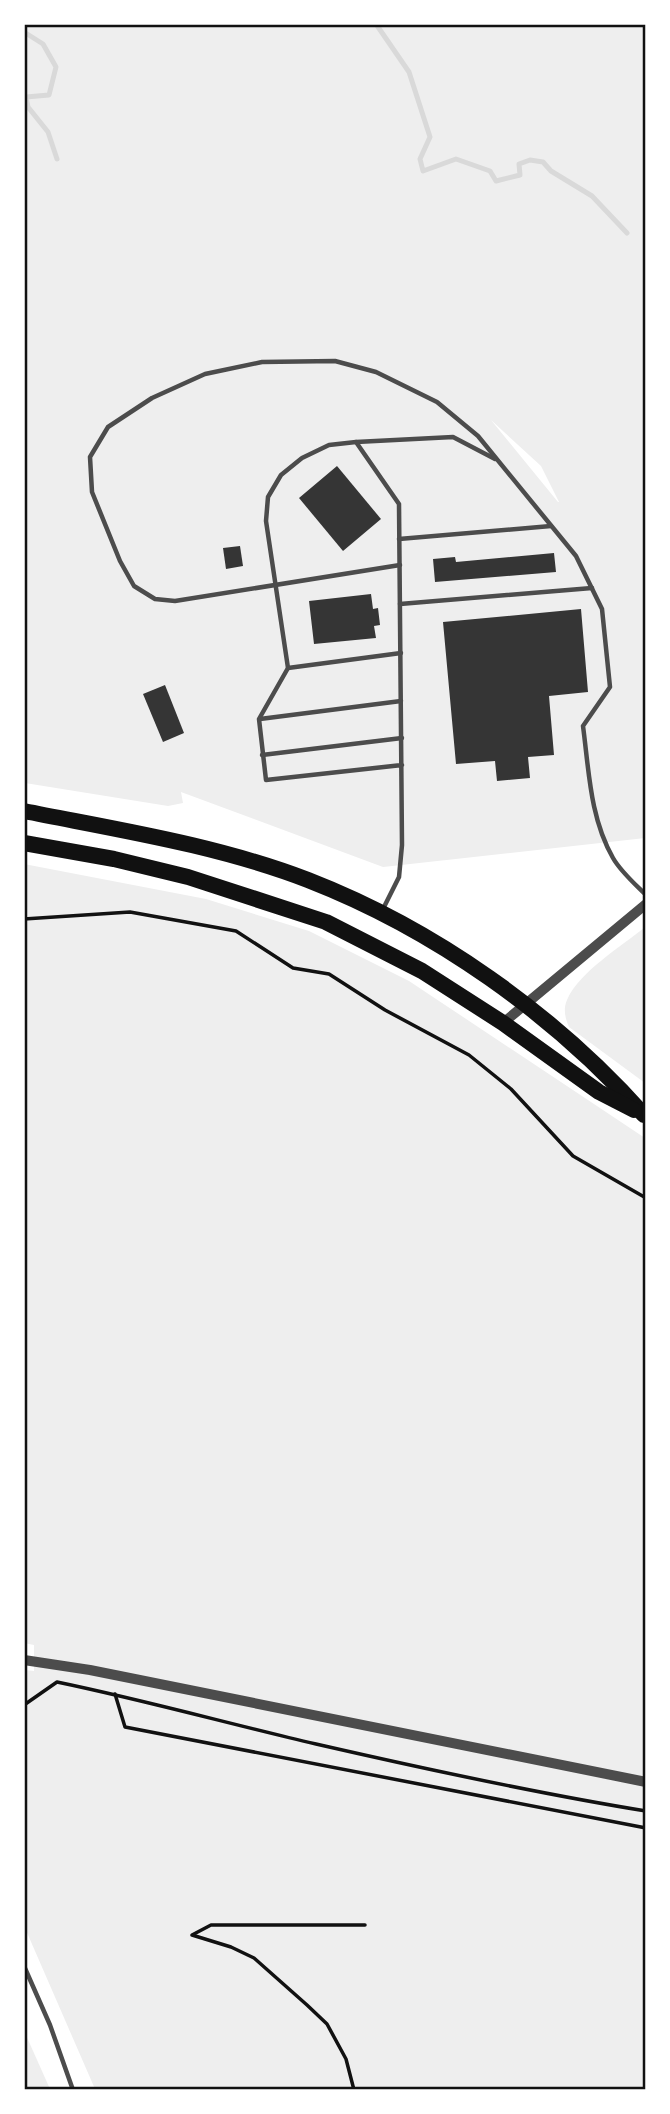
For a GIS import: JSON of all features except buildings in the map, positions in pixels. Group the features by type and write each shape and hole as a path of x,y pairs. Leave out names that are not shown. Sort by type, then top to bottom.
{"highway":[{"path":"24,811 213,850 307,880 381,911 483,972 609,1075 645,1116"},
{"path":"24,843 114,859 188,877 326,922 422,971 503,1023 599,1092 645,1116"}],"street":[{"path":"503,1023 646,904"},
{"path":"24,1660 90,1670 646,1782"}],"lane":[{"path":"400,565 175,601 155,599 134,586 120,561 92,492 90,457 108,427 152,398 205,374 262,362 335,361 376,372 437,402 478,436 576,556 602,609 610,687 583,726 592,800 600,831 614,861 646,895"},
{"path":"402,765 266,780 260,719 288,668 266,521 268,497 281,475 302,458 329,445 453,437 499,461"},
{"path":"356,442 399,504 402,845 399,877 381,911"},
{"path":"399,539 552,526"},
{"path":"400,604 593,588"},
{"path":"288,668 401,653"},
{"path":"260,719 401,701"},
{"path":"262,755 402,738"},
{"path":"24,1966 50,2025 73,2090"}],"path":[{"path":"24,919 130,912 236,931 293,968 329,974 385,1010 469,1055 511,1089 573,1156 646,1198"},
{"path":"24,1705 57,1682 328,1747 519,1788 646,1811"},
{"path":"115,1694 125,1727 646,1828"},
{"path":"354,2090 345,2059 327,2024 254,1958 231,1947 192,1935 211,1925 365,1925"}],"shaded area":[{"path":"24,25 645,25 645,838 383,867 181,792 183,803 168,806 25,783","holes":["491,420 541,466 559,502"]},
{"path":"24,864 206,899 309,931 409,981 645,1138 645,2089 95,2089 25,1928 25,1670 34,1671 34,1645 24,1643"},
{"path":"645,927 645,1083 569,1027 565,1010 567,1000 581,979"},
{"path":"25,2033 50,2089 25,2089"}],"waterway":[{"path":"376,24 409,72 430,137 420,159 423,171 456,159 490,171 496,181 520,175 519,164 530,160 543,162 551,171 592,196 627,233"},
{"path":"24,32 43,44 56,67 49,95 26,97 28,107 48,132 57,159"}]}
